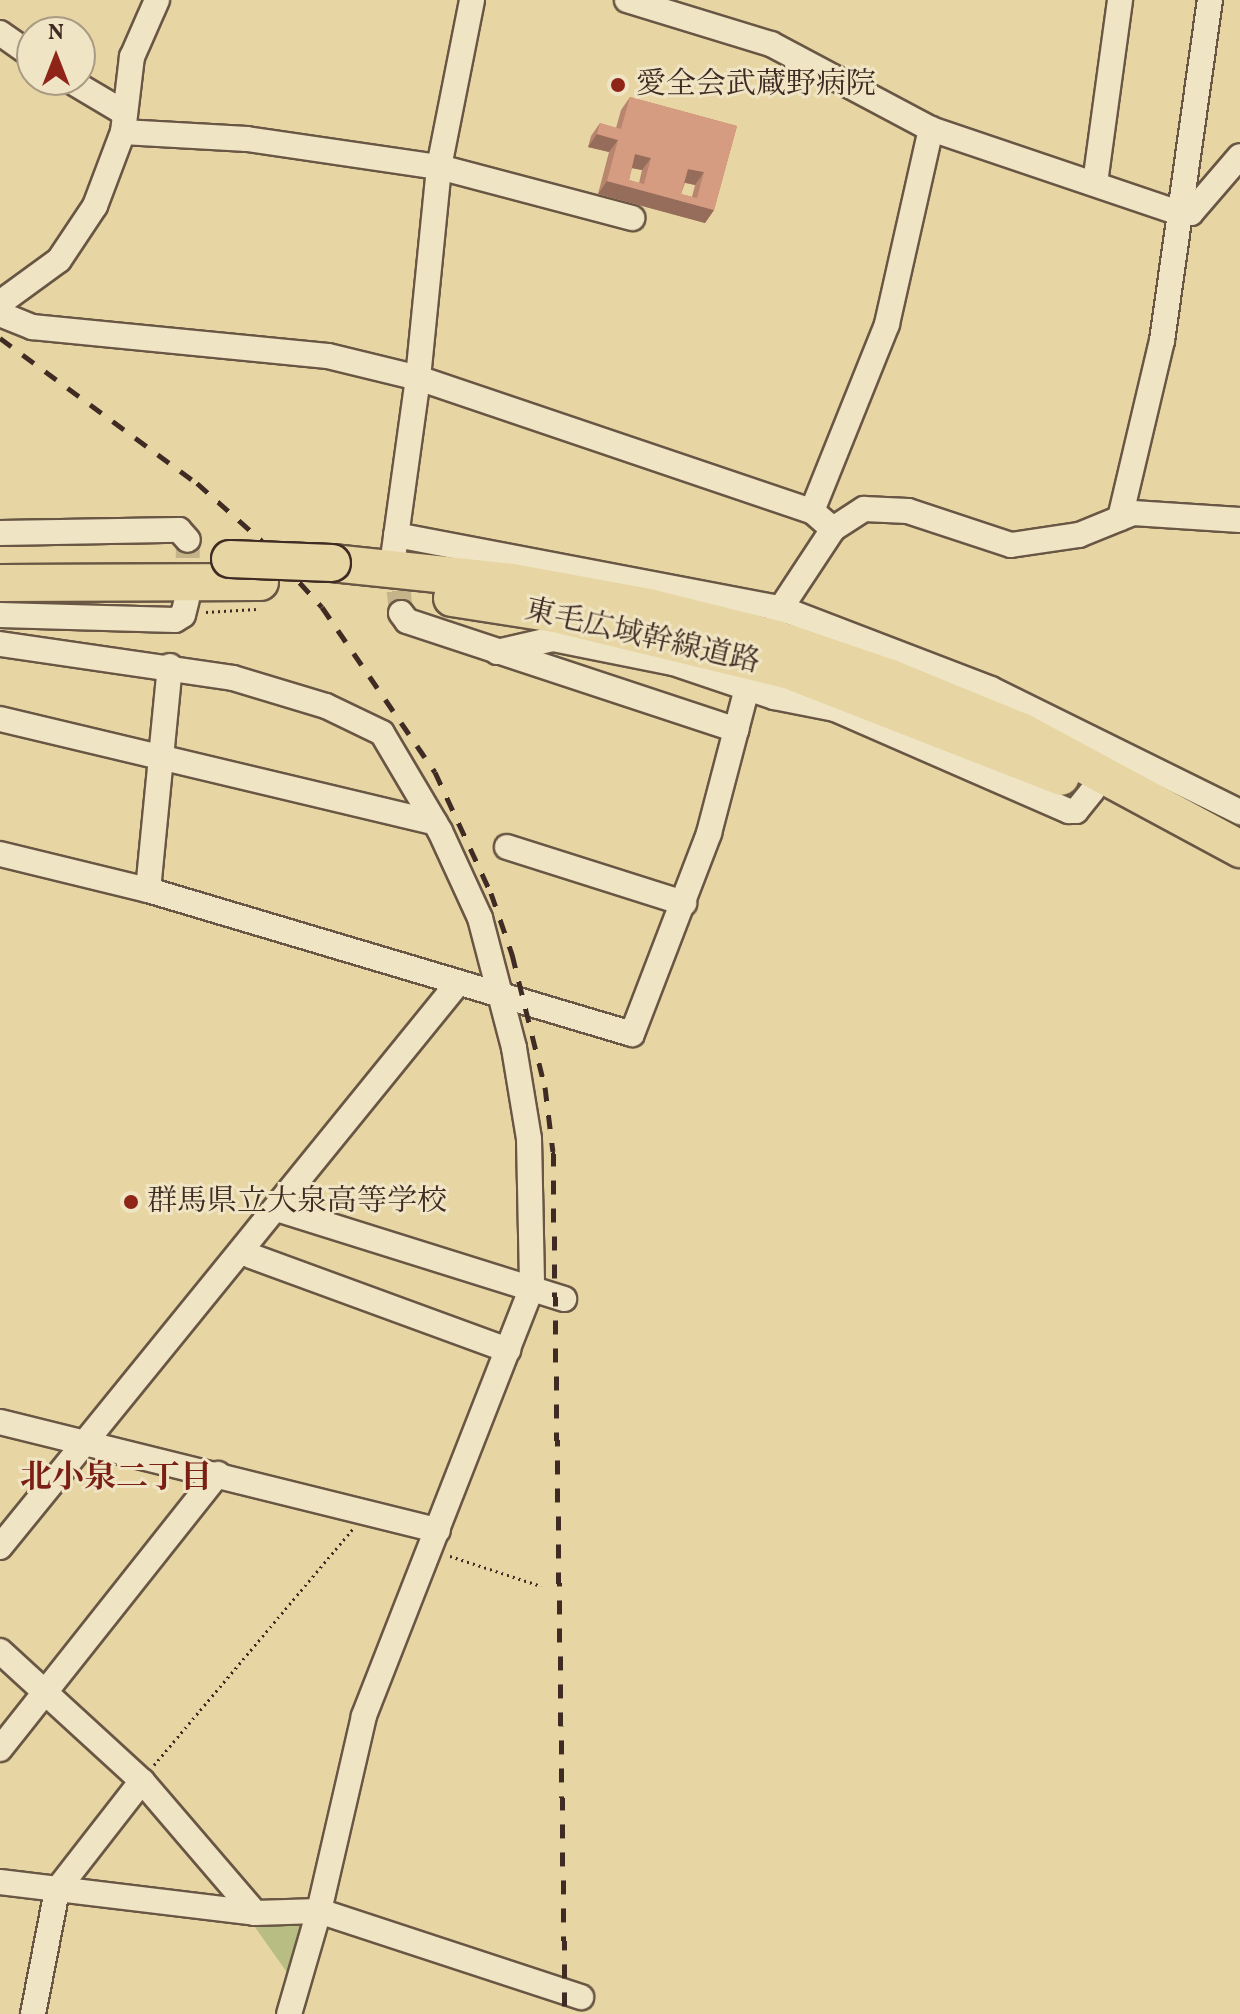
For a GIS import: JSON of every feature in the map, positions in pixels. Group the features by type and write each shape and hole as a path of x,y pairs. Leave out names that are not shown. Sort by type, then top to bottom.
{"highway":[{"name":"東毛広域幹線道路","path":"0,561 230,559 342,574 555,614 787,670 935,723 1092,791 1240,874"},
{"name":"東毛広域幹線道路","path":"0,583 260,582 342,574 512,582 649,607 777,639 891,678 1023,732 1240,849"}],"street":[{"path":"0,302 59,260 82,232 123,122 132,57 157,0"},
{"path":"472,0 439,167 418,378 395,543 779,611 991,689 1240,812"},
{"path":"627,0 771,44 931,129 1179,213 1191,213 1240,156"},
{"path":"1095,183 1120,0"},
{"path":"1120,518 1162,341 1179,213 1201,86 1210,0"},
{"path":"90,96 123,122 439,167 632,218"},
{"path":"812,511 887,324 931,129"},
{"path":"0,314 32,327 328,356 418,378 812,511 833,529"},
{"path":"779,611 833,529 864,509 886,507 983,540 1033,545 1133,513 1240,520"},
{"path":"0,533 184,535"},
{"path":"0,615 175,620 183,615 187,599"},
{"path":"401,613 407,621 736,730"},
{"path":"497,652 553,639 673,663 835,709 1069,811 1086,803 1092,791"},
{"path":"0,644 170,666 273,689 326,706 382,733 435,823 480,918 502,996 529,1139 532,1287 355,1744 319,1911 289,2014"},
{"path":"148,890 170,666"},
{"path":"0,854 148,890 632,1034 709,833 749,683"},
{"path":"0,719 435,823"},
{"path":"507,847 684,903"},
{"path":"0,1547 458,983"},
{"path":"277,1209 564,1299"},
{"path":"251,1256 508,1350"},
{"path":"0,1422 368,1512 434,1540"},
{"path":"0,1749 218,1474"},
{"path":"0,1651 142,1781 255,1913"},
{"path":"33,2014 57,1890 142,1781"},
{"path":"0,1882 255,1913 319,1911 581,1997"}],"path":[{"path":"142,1781 368,1512"},
{"path":"434,1540 541,1586"}],"green space":[{"path":"298,1920 307,1926 291,1978 252,1923"}],"building":[{"path":"630,97 737,126 714,210 607,181 618,140 597,134 600,123 621,129","holes":["635,154 651,158 644,184 629,180","688,169 704,172 697,198 681,194"]}],"tunnel":[{"path":"187,594 188,540"},
{"path":"395,555 401,613"}],"railway":[{"path":"0,338 197,483 262,541 322,607 435,772 491,893 512,954 545,1087 553,1152 565,2014"}],"place":[{"name":"愛全会武蔵野病院","path":"618,85"},
{"name":"群馬県立大泉高等学校","path":"131,1202"}],"district":[{"name":"北小泉二丁目","path":"116,1479"}]}
